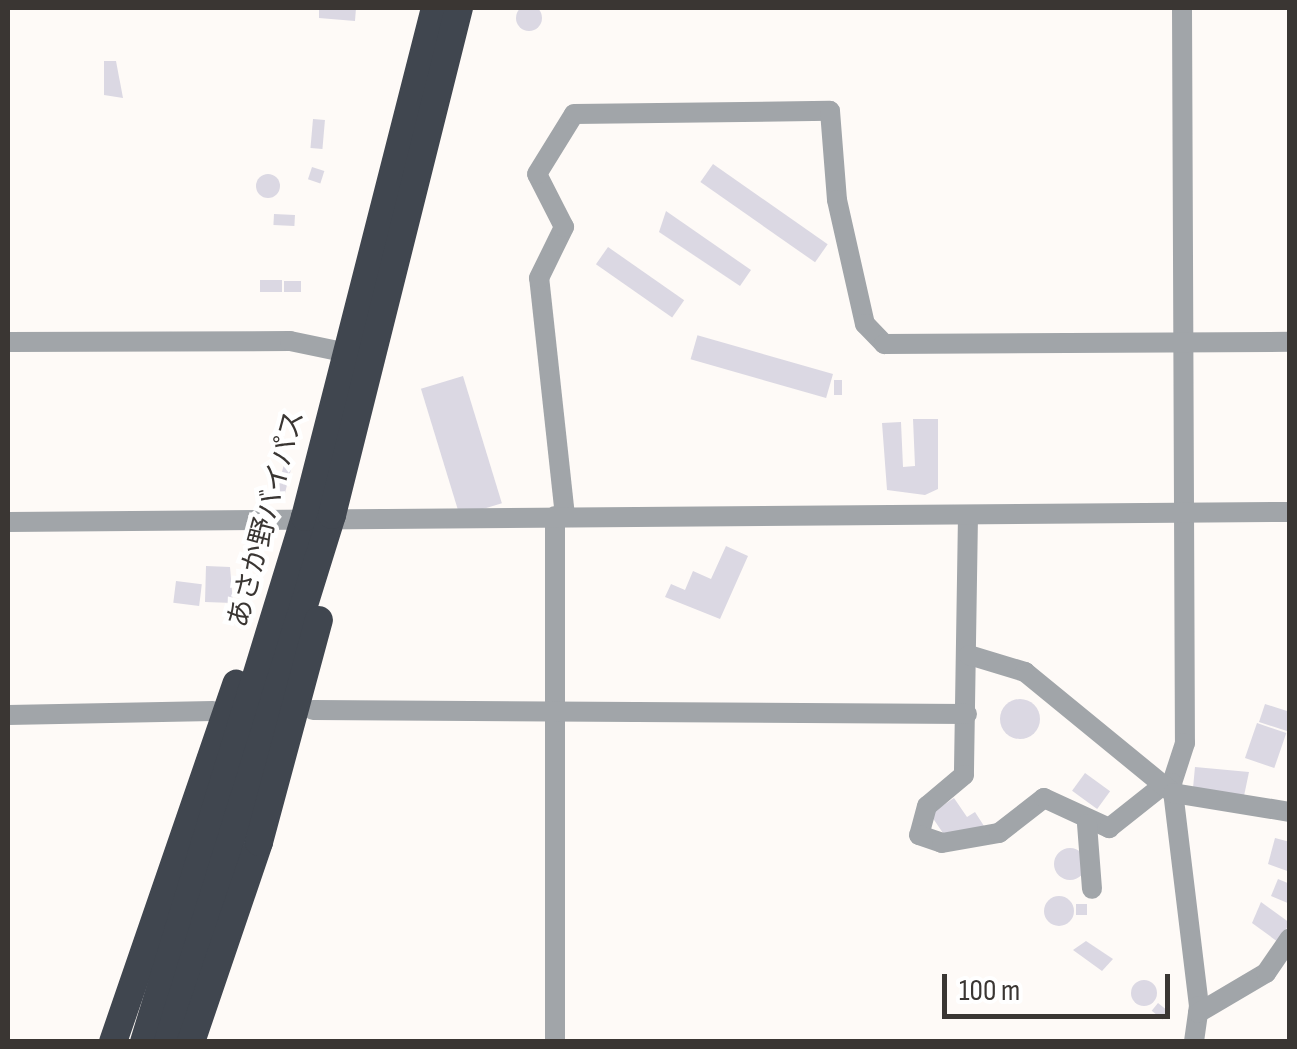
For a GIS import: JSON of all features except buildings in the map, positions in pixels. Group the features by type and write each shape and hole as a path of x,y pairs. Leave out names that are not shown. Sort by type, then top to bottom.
{"highway":[{"name":"あさか野バイパス","path":"318,516 343,352 435,8"},
{"name":"あさか野バイパス","path":"144,1042 166,1012 318,516 459,8"},
{"path":"113,1042 221,710 278,562 318,516 335,551 289,742 191,1042"},
{"name":"あさか野バイパス","path":"166,1012 168,1042"}],"street":[{"path":"1182,8 1185,743 1167,789 1198,1013 1194,1042"},
{"path":"555,1042 553,715 560,516 539,278 564,227 537,174 574,114 830,111 837,200 877,342 1290,342"},
{"path":"8,342 290,341 343,352"},
{"path":"8,522 318,516 1290,512"},
{"path":"968,515 970,654 964,775 923,812 921,838 999,833 1044,798 1087,824 1119,824 1167,789"},
{"path":"970,654 1025,672 1167,789 1290,812"},
{"path":"8,715 221,710"},
{"path":"313,710 553,715 967,714"},
{"path":"1087,824 1092,889"},
{"path":"1198,1013 1266,973 1290,938"}]}
